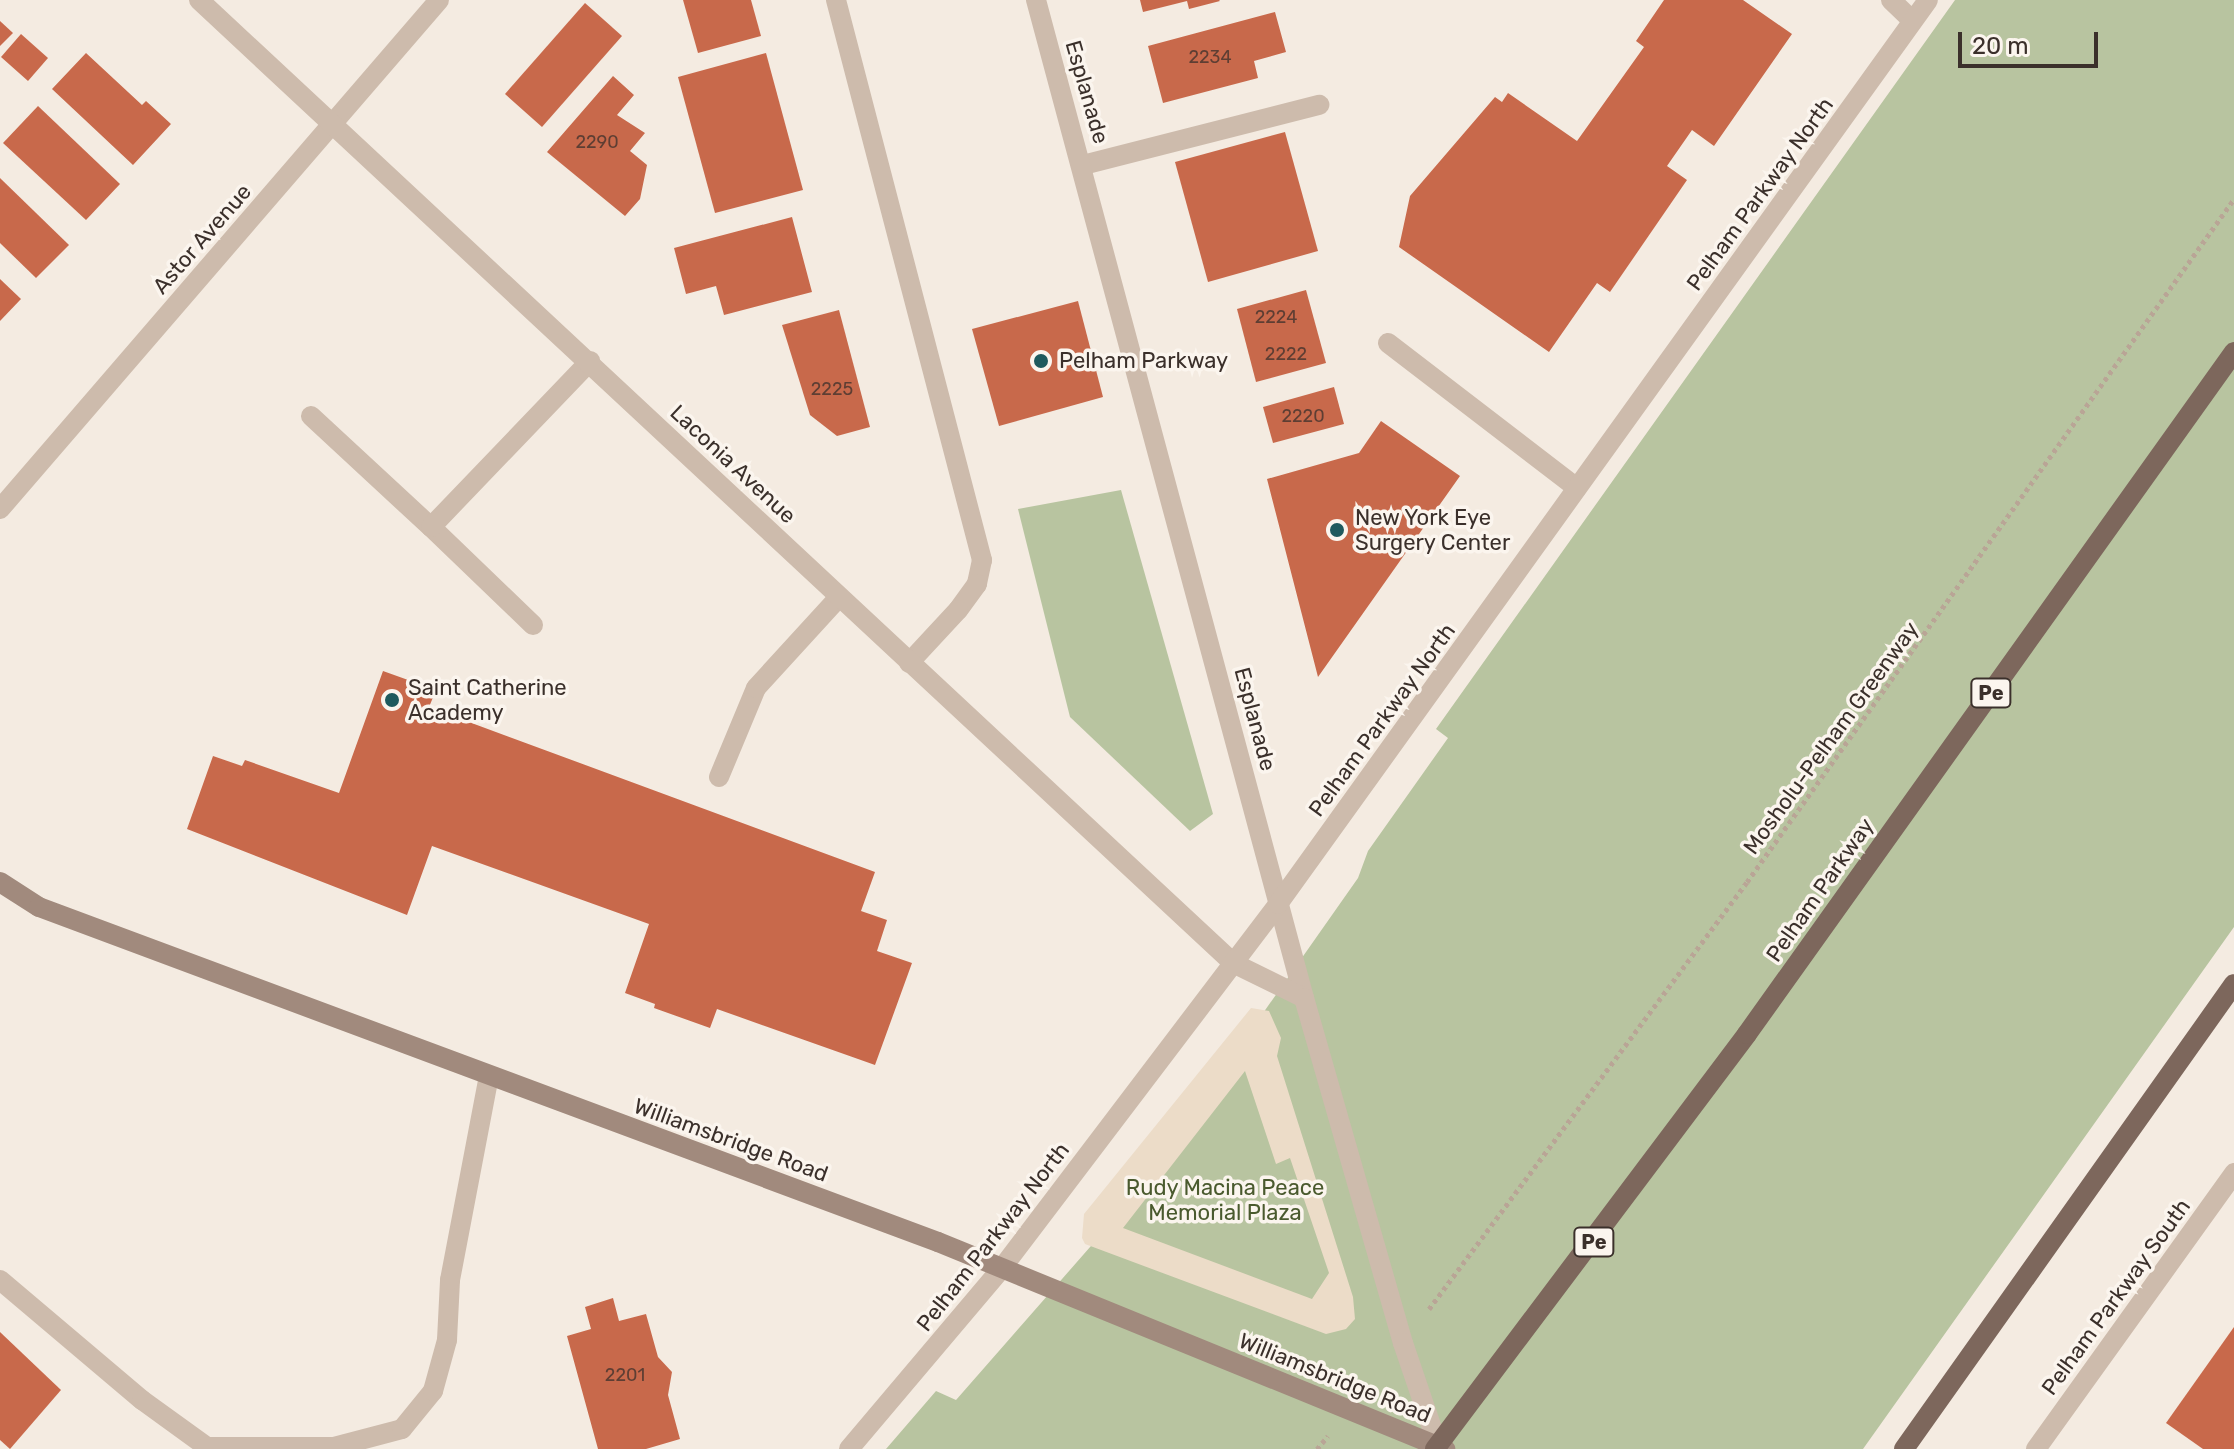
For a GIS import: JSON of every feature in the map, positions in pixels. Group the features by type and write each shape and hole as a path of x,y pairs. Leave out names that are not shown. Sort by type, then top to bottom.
{"main road":[{"name":"Pelham Parkway","path":"1439,1448 1747,1034 2234,352"},
{"name":"Williamsbridge Road","path":"0,882 39,907 1002,1268 1439,1448"},
{"path":"1904,1449 2234,984"}],"street":[{"name":"Laconia Avenue","path":"199,0 1233,963 1304,998"},
{"name":"Astor Avenue","path":"0,509 439,0"},
{"path":"836,0 982,560 977,584 958,610 909,663"},
{"name":"Esplanade","path":"1036,0 1083,165 1304,998 1403,1343 1439,1448"},
{"path":"1891,0 1913,21"},
{"name":"Pelham Parkway North","path":"849,1449 1002,1268 1278,904 1928,0"},
{"path":"1083,165 1319,105"},
{"path":"1388,343 1577,488"},
{"path":"431,527 590,361"},
{"path":"311,416 533,625"},
{"path":"719,777 756,688 839,597"},
{"path":"0,1280 191,1444 207,1447 334,1447 402,1429 425,1401 447,1340 452,1266 489,1076"},
{"name":"Pelham Parkway South","path":"2036,1449 2234,1173"}],"path":[{"name":"Mosholu-Pelham Greenway","path":"1445,1289 1747,882 2234,199"}],"green space":[{"name":"Rudy Macina Peace Memorial Plaza","path":"1955,0 2234,0 2234,927 1863,1449 886,1449 936,1391 956,1400 1133,1198 1358,878 1368,851 1448,738 1436,729"},
{"path":"1121,490 1213,814 1190,831 1070,717 1018,509"}],"shaded area":[{"path":"1251,1008 1269,1011 1281,1038 1277,1056 1353,1297 1355,1319 1346,1329 1326,1334 1085,1244 1082,1238 1084,1214","holes":["1245,1071 1276,1164 1290,1158 1329,1273 1312,1299 1123,1228"]}],"building":[{"path":"683,0 751,0 761,36 698,53"},
{"path":"1140,0 1220,1 1189,9 1187,1 1143,12"},
{"path":"1664,0 1743,0 1792,34 1714,146 1692,130 1667,166 1687,180 1610,292 1597,283 1549,352 1399,247 1410,196 1495,97 1502,102 1508,93 1577,141 1644,47 1636,41"},
{"path":"585,3 622,36 542,127 505,94"},
{"path":"1275,12 1286,52 1254,61 1258,78 1163,103 1148,46"},
{"path":"0,21 13,33 0,46"},
{"path":"21,34 48,58 28,81 1,57"},
{"path":"86,53 142,105 146,101 171,124 133,165 52,89"},
{"path":"766,53 803,190 715,213 678,77"},
{"path":"613,76 634,95 617,115 645,133 630,151 647,165 640,199 625,216 547,152"},
{"path":"38,106 120,184 86,220 3,143"},
{"path":"1285,132 1318,251 1208,282 1175,162"},
{"path":"0,178 69,245 36,278 0,243"},
{"path":"792,217 812,292 724,315 716,286 686,294 674,248"},
{"path":"0,279 21,299 0,321"},
{"path":"1306,290 1326,363 1256,382 1237,309"},
{"path":"1078,301 1103,397 999,426 972,329"},
{"path":"839,310 870,427 837,436 810,415 782,325"},
{"path":"1334,387 1344,424 1273,443 1263,407"},
{"path":"1381,421 1460,476 1318,677 1267,479 1359,453"},
{"path":"383,671 436,690 427,712 449,720 450,715 875,872 861,911 887,920 877,951 912,963 875,1065 717,1009 710,1028 654,1008 655,1004 625,993 649,924 432,846 407,915 187,829 213,756 242,766 245,760 339,793"},
{"path":"613,1298 619,1321 646,1314 658,1357 672,1372 668,1395 680,1439 646,1449 598,1449 567,1336 591,1329 585,1307"},
{"path":"2234,1327 2234,1449 2203,1449 2166,1423"},
{"path":"0,1332 61,1390 10,1449 0,1440"}],"place":[{"name":"Pelham Parkway","path":"1041,361"},
{"name":"New York Eye Surgery Center","path":"1337,530"},
{"name":"Saint Catherine Academy","path":"392,700"}]}
